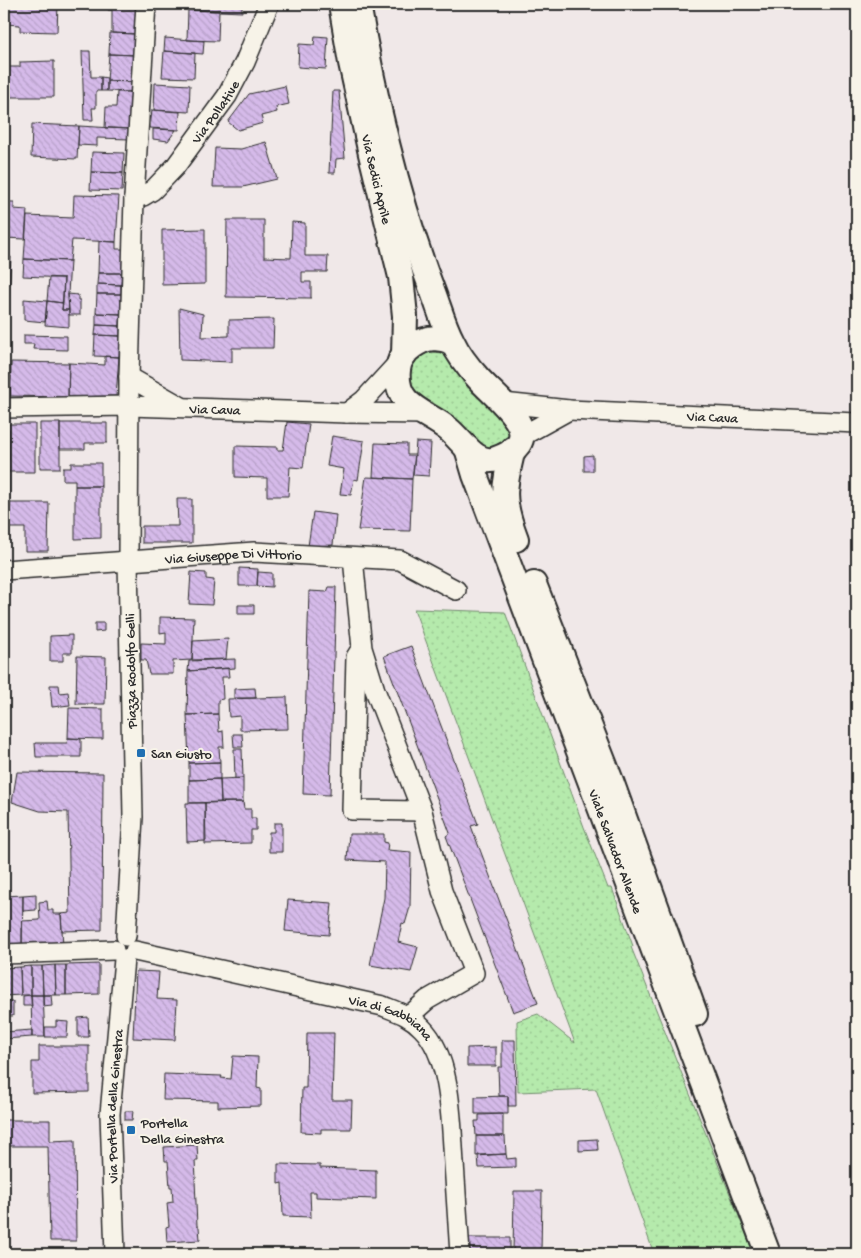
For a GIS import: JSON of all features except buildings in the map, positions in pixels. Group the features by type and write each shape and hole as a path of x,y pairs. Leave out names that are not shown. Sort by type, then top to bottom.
{"main road":[{"name":"Via Sedici Aprile","path":"341,4 351,63 367,136 401,277 405,316 398,375 402,394 408,403 448,428 467,448"},
{"name":"Via Sedici Aprile","path":"358,4 368,63 394,173 422,264 452,342 478,379 514,415 521,430 517,442"},
{"path":"401,358 409,348 426,339 436,337 452,342"},
{"path":"467,448 476,456 489,460 495,459 517,442"},
{"name":"Viale Salvador Allende","path":"517,442 504,490 504,500 510,524 611,781 784,1254"},
{"name":"Viale Salvador Allende","path":"467,448 768,1254"}],"street":[{"path":"129,406 134,198 146,4"},
{"name":"Via Pollative","path":"134,198 143,196 153,190 175,166 227,96 245,62 269,4"},
{"path":"347,413 364,400 401,358"},
{"path":"129,377 183,407"},
{"name":"Via Cava","path":"503,403 569,410 857,423"},
{"name":"Via Cava","path":"4,408 129,406 426,414"},
{"name":"Piazza Rodolfo Gelli","path":"125,949 133,817 128,560 129,406"},
{"path":"517,442 569,410"},
{"name":"Via Giuseppe Di Vittorio","path":"4,570 254,552 400,560 456,590"},
{"path":"353,558 362,648 375,690 422,812 442,892 474,973 427,1000 409,1016"},
{"path":"362,648 356,657 352,810 422,812"},
{"name":"Via di Gabbiana","path":"4,954 125,949 383,1006 409,1016 424,1029 444,1067 449,1094 460,1254"},
{"name":"Via Portella della Ginestra","path":"115,1254 110,1114 125,949"}],"green space":[{"path":"430,352 444,353 449,357 463,379 492,407 510,430 509,440 498,446 480,446 413,393 409,379 410,366 418,357"},
{"path":"414,609 505,612 584,827 608,888 612,888 633,946 631,947 754,1254 654,1254 596,1089 518,1092 517,1021 538,1014 575,1043"}],"place":[{"name":"San Giusto","path":"141,753"},
{"name":"Portella Della Ginestra","path":"131,1130"}]}
